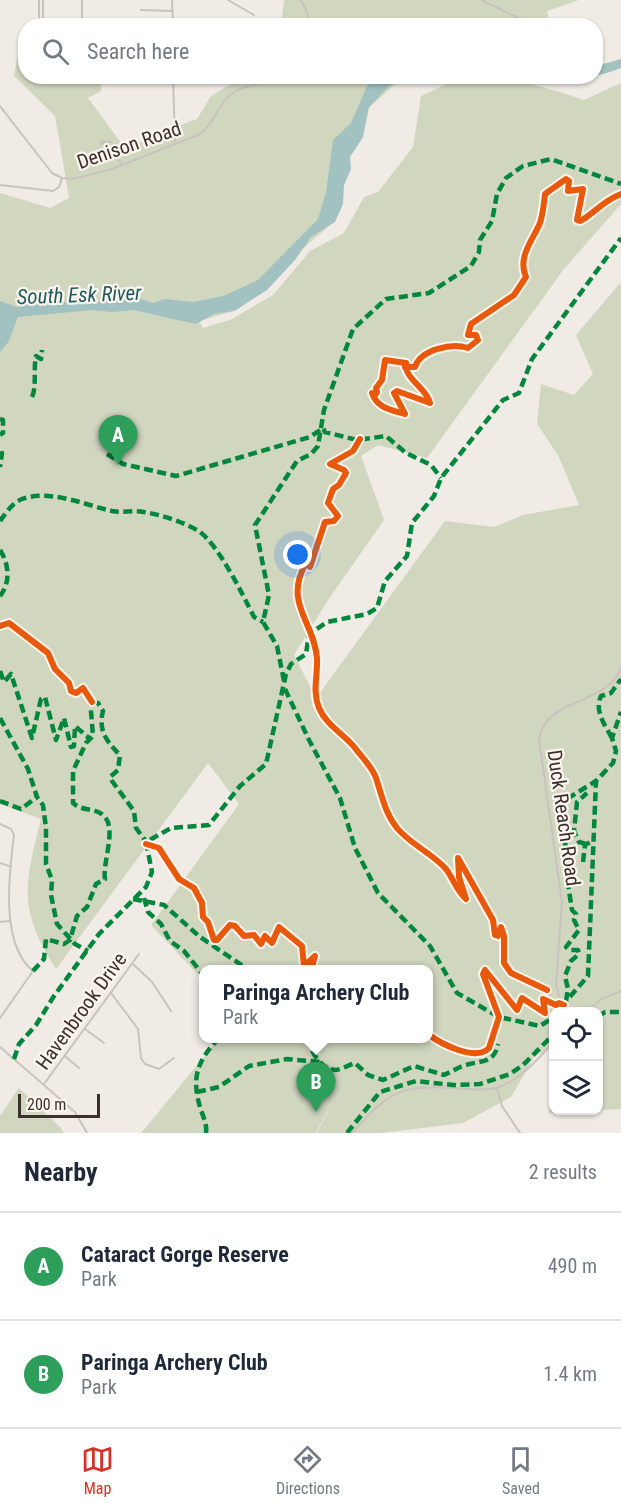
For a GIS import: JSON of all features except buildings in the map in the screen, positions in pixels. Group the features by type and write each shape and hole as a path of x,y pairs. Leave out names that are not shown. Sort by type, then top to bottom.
{"street":[{"path":"41,0 41,18"},
{"path":"82,0 82,18"},
{"path":"172,0 172,18"},
{"path":"228,0 254,15"},
{"path":"301,0 308,14 307,18"},
{"path":"482,0 519,18"},
{"path":"141,10 172,11"},
{"path":"173,84 175,143"},
{"name":"Denison Road","path":"0,106 50,170 62,178 74,178 122,165 206,130 232,93 260,84"},
{"path":"167,147 174,134"},
{"path":"111,142 101,142 122,165"},
{"path":"0,185 57,189 62,178"},
{"name":"Duck Reach Road","path":"566,1007 560,999 556,985 562,902 539,739 542,728 551,717 566,707 606,689 621,668"},
{"path":"0,824 11,829 14,835 6,892 11,939 18,956 33,971 0,1018"},
{"path":"0,863 9,866"},
{"path":"0,922 9,921"},
{"name":"Havenbrook Drive","path":"44,1084 139,954"},
{"path":"133,963 152,982 171,1011"},
{"path":"591,1007 601,999 621,991"},
{"path":"111,993 138,1029 141,1058 145,1065 159,1069 174,1058"},
{"path":"85,1028 104,1044"},
{"path":"0,1047 75,1112 87,1133"},
{"path":"352,1133 377,1106 400,1090 415,1087 496,1088 525,1071 549,1047"},
{"path":"65,1056 79,1068"},
{"path":"496,1088 502,1106 520,1133"}],"green space":[{"path":"284,0 579,0 547,11 548,18 282,18"},
{"path":"18,56 18,80 14,76"},
{"path":"621,83 621,204 564,269 427,458 378,445 361,456 384,520 328,600 294,655 316,698 445,521 494,527 523,515 579,505 558,455 537,424 541,384 574,395 593,374 576,335 621,282 621,1109 603,1110 603,1007 549,1007 549,1049 534,1057 511,1097 463,1123 382,1133 317,1133 338,1091 316,1133 141,1133 216,1043 433,1043 433,965 199,965 199,976 151,925 239,804 208,763 56,969 35,930 30,913 28,880 41,819 0,804 0,193 50,208 69,198 55,116 22,84 101,84 101,91 88,98 122,144 170,139 170,129 197,119 211,96 231,84 395,84 351,124 326,229 258,294 237,310 199,321 203,328 230,320 273,295 310,251 344,233 364,197 378,192 413,147 421,96 446,84 528,84 584,100"},
{"path":"19,1088 64,1133 0,1133 0,1116"}],"water":[{"path":"621,59 621,68 603,74 603,64"},
{"path":"393,84 369,107 363,137 350,157 351,169 344,185 343,204 335,222 311,237 295,260 267,290 234,311 214,314 196,324 133,310 112,312 92,310 18,317 9,341 0,352 0,301 17,307 34,302 92,302 137,298 153,303 165,299 193,302 223,296 258,280 318,219 326,192 333,140 351,123 367,86"}],"marked path":[{"path":"284,681 277,646 263,622 269,595 255,525 297,461 311,454 318,446 324,410 353,329 386,299 429,293 471,266 479,252 480,240 492,221 497,194 506,178 523,166 551,159 621,184"},
{"path":"14,1059 19,1044 36,1025 99,934 146,887 152,872 146,842 171,828 209,825 240,786 266,764 286,674 291,664 306,654 309,634 327,622 367,614 377,608 385,581 407,556 412,523 434,496 441,478 503,400 519,393 532,359 621,238"},
{"path":"32,397 36,356 41,359 42,350"},
{"path":"0,419 3,420 3,433 0,435"},
{"path":"107,454 123,464 176,476 310,437 323,428 325,432 357,440 386,436 406,453 431,465 441,478"},
{"path":"0,454 2,453 0,467"},
{"path":"0,521 18,501 33,496 44,496 68,499 112,511 151,513 180,522 200,532 215,548 254,617 263,622"},
{"path":"0,550 8,573 4,591 0,596"},
{"path":"0,671 4,682 11,674 32,738 41,699 45,697 56,740 64,718 71,747 74,746 75,726 90,739"},
{"path":"612,738 601,718 599,702 601,696 611,693 621,679"},
{"path":"285,689 340,798 355,848 378,893 430,946 457,993 499,1017 540,1026 549,1020"},
{"path":"33,971 44,959 46,939 64,944 70,940 77,916 87,907 96,884 105,879 109,836 107,821 100,813 81,808 73,803 73,771 86,743 93,736 90,699"},
{"path":"92,702 98,703 103,711 102,730 120,755 118,770 110,777 134,811 136,828 150,847"},
{"path":"561,1007 588,976 596,781 613,763 616,751 612,738 621,712"},
{"path":"0,718 28,769 37,797 43,805 46,828 46,864 52,880 51,895 57,924 75,944 88,951"},
{"path":"566,1001 568,989 565,976 571,961 579,954 578,950 570,950 566,947 579,930 574,920 576,914 572,910 566,872 569,855 560,829 565,800 596,781"},
{"path":"586,844 579,842 574,831 577,802 587,793"},
{"path":"0,801 21,809 37,797"},
{"path":"583,862 585,845 592,841"},
{"path":"144,898 148,912 161,924 170,941 184,951 199,970"},
{"path":"133,899 164,905 200,937 242,965"},
{"path":"603,1013 621,1012"},
{"path":"347,1133 380,1092 416,1081 453,1085 480,1084 510,1074 523,1065 549,1039"},
{"path":"206,1133 196,1080 205,1055 215,1043"},
{"path":"310,1043 314,1054 326,1067 336,1070 355,1063 368,1075 383,1080 414,1066 444,1075 463,1066 490,1058 494,1055 498,1044"},
{"path":"197,1092 219,1087 249,1066 287,1059 321,1062"}],"cycle path":[{"path":"405,367 415,367 424,356 438,349 454,346 468,348 478,340 476,335 468,335 471,324 514,295 526,277 523,263 540,223 545,194 566,179 569,181 568,191 583,189 577,220 580,221 608,200 621,194"},
{"path":"385,360 406,363 408,374 428,397 430,403 397,391 394,393 405,414 385,408 377,402 372,393 375,395 376,388 382,380 385,360"},
{"path":"360,439 353,451 330,464 346,473 339,485 333,489 328,503 338,516 334,521 325,522 310,567 306,563 300,577 298,590 302,612 315,645 316,695 319,708 326,719 367,762 397,828 446,869 466,899 459,877 458,858 493,920 495,935 498,936 501,927 504,936 504,963 511,973 547,990"},
{"path":"0,626 9,623 48,653 55,669 69,683 71,691 76,693 83,688 92,702"},
{"path":"146,844 159,848 179,879 194,888 202,903 203,917 208,922 214,940 217,940 230,925 235,926 244,936 254,935 261,944 265,936 272,943 279,927 302,946 304,965"},
{"path":"305,965 315,956 312,965"},
{"path":"433,1037 450,1047 467,1052 483,1052 489,1048 499,1017 483,974 485,970 517,1010 522,998 545,1013 543,999 556,1005 559,1003 564,1005"}],"place":[{"name":"Cataract Gorge Reserve","path":"118,465"},
{"name":"Paringa Archery Club","path":"316,1112"}],"water label":[{"name":"South Esk River","path":"79,295"}]}
